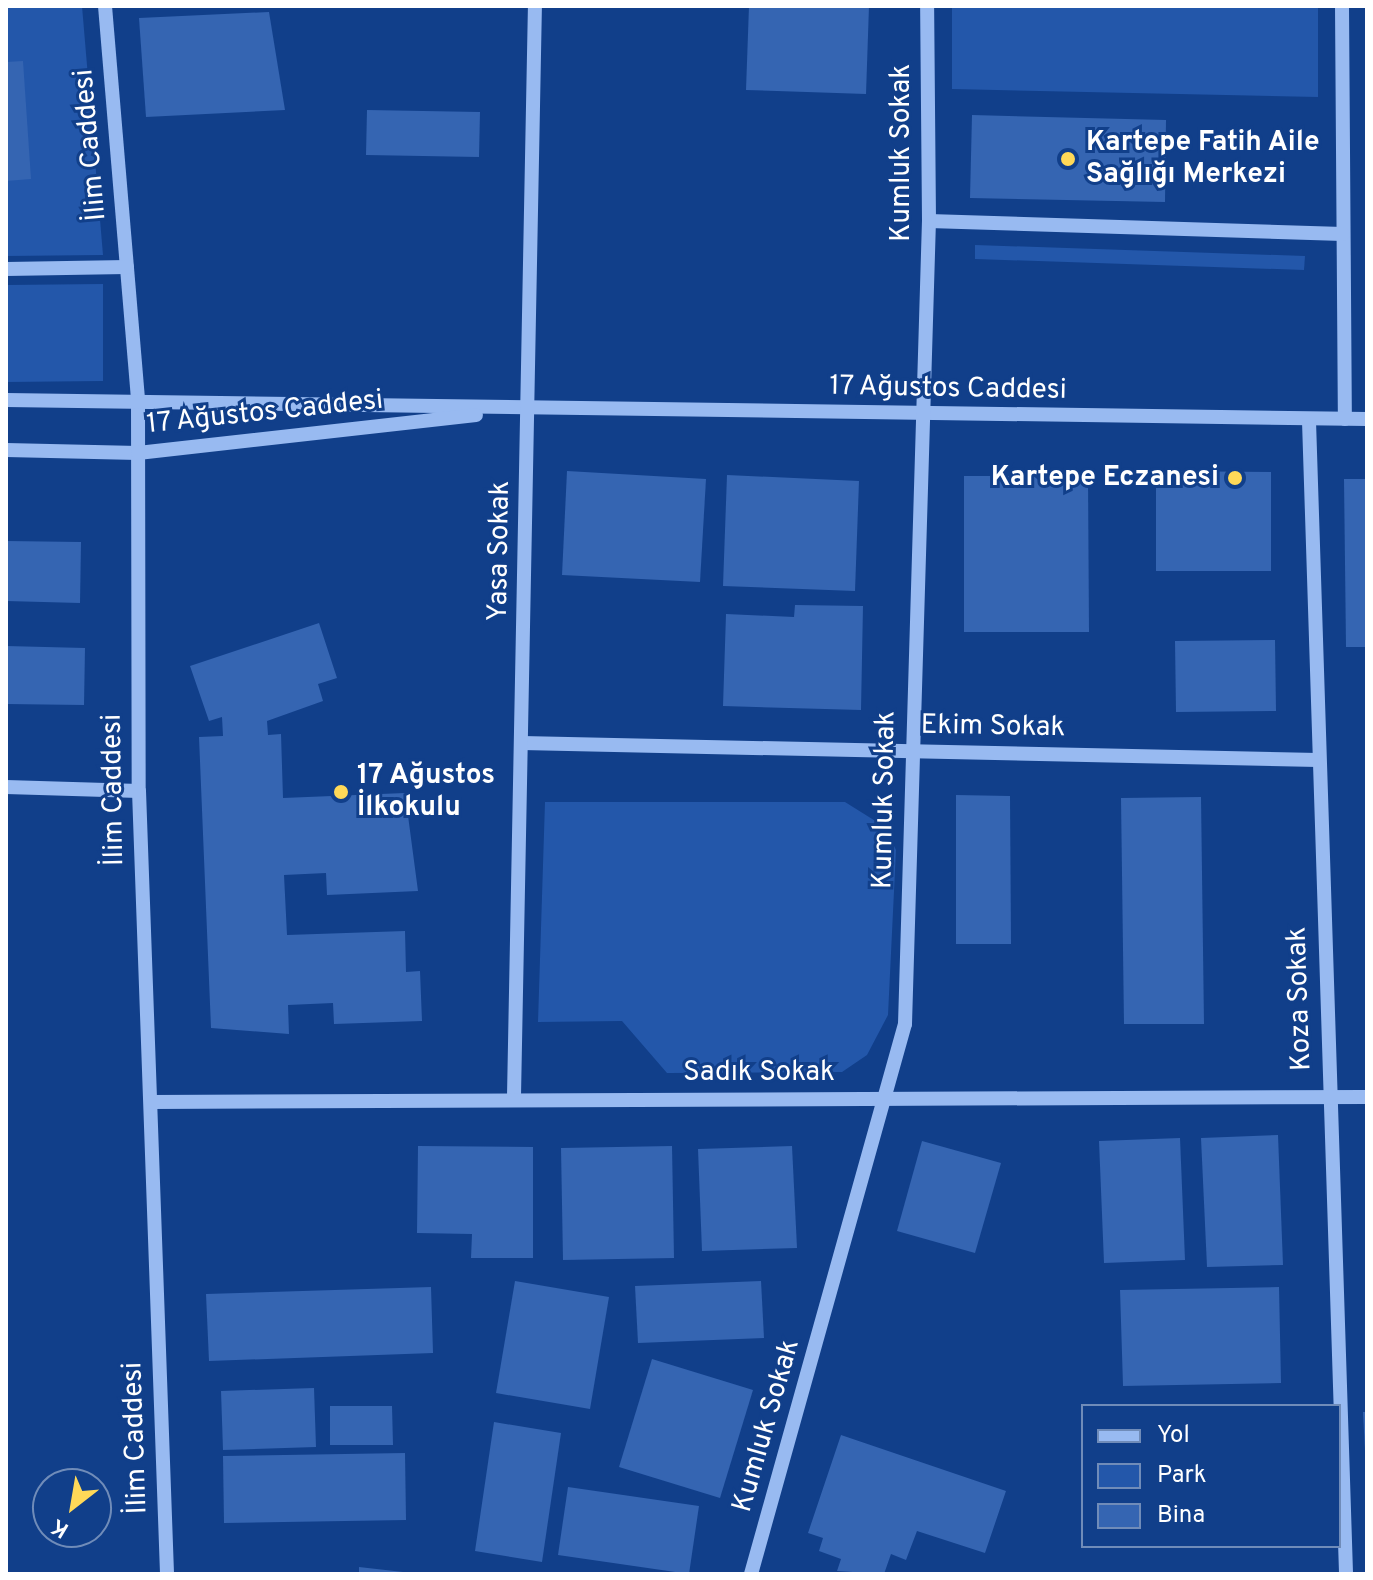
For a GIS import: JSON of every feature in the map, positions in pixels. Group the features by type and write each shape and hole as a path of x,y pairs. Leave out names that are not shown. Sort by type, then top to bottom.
{"street":[{"name":"İlim Caddesi","path":"105,6 138,403 139,791 167,1574"},
{"name":"Yasa Sokak","path":"514,1096 535,6"},
{"name":"Kumluk Sokak","path":"751,1574 889,1100 905,1024 929,221 927,6"},
{"path":"1342,6 1345,419"},
{"path":"929,221 1343,234"},
{"path":"6,269 127,267"},
{"name":"17 Ağustos Caddesi","path":"6,400 1309,421 1367,419"},
{"name":"17 Ağustos Caddesi","path":"6,450 138,453 528,409"},
{"name":"Koza Sokak","path":"1309,421 1340,1404"},
{"name":"Ekim Sokak","path":"522,743 1318,760"},
{"path":"6,787 139,791"},
{"name":"Sadık Sokak","path":"151,1102 514,1096 889,1100 1367,1097"},
{"name":"Koza Sokak","path":"1341,1425 1346,1574"}],"green space":[{"path":"6,6 82,6 103,255 6,256"},
{"path":"952,6 1318,6 1318,97 952,89"},
{"path":"975,245 1305,256 1304,270 975,259"},
{"path":"103,284 103,381 6,382 6,285"},
{"path":"545,802 845,802 885,827 896,850 888,1015 867,1055 842,1072 667,1073 622,1021 538,1022"}],"building":[{"path":"749,6 869,6 866,94 746,90"},
{"path":"269,12 285,110 146,117 139,18"},
{"path":"23,61 31,179 6,181 6,62"},
{"path":"367,110 480,112 479,157 366,155"},
{"name":"Kartepe Fatih Aile Sağlığı Merkezi","path":"972,115 1166,120 1165,202 970,198"},
{"path":"567,471 706,479 700,582 562,575"},
{"path":"1156,471 1271,472 1271,571 1156,571"},
{"path":"727,475 859,481 855,591 723,586"},
{"path":"964,476 1088,476 1089,632 964,632"},
{"path":"1344,479 1367,479 1367,647 1346,647"},
{"path":"6,541 81,542 80,603 6,601"},
{"path":"795,605 863,606 861,710 723,706 726,614 794,617"},
{"path":"319,623 337,678 318,684 323,701 267,721 268,735 281,734 283,798 405,793 418,891 327,895 326,873 284,875 287,935 405,931 406,972 420,971 422,1021 334,1024 333,1003 288,1005 289,1034 211,1028 199,737 223,736 222,717 209,721 190,666"},
{"path":"1275,640 1276,711 1176,712 1175,641"},
{"path":"6,646 85,648 84,705 6,704"},
{"path":"956,795 1010,796 1011,944 956,944"},
{"path":"1201,797 1204,1024 1124,1024 1121,798"},
{"path":"1278,1135 1283,1265 1207,1267 1201,1138"},
{"path":"1180,1138 1185,1260 1104,1263 1099,1141"},
{"path":"922,1141 1001,1163 975,1253 897,1231"},
{"path":"418,1146 533,1147 533,1258 471,1258 472,1234 417,1233"},
{"path":"672,1146 674,1258 563,1260 561,1148"},
{"path":"792,1146 797,1248 702,1251 698,1149"},
{"path":"515,1281 609,1297 590,1409 496,1393"},
{"path":"761,1281 764,1338 638,1343 635,1286"},
{"path":"431,1287 433,1353 209,1361 206,1294"},
{"path":"1279,1287 1281,1383 1123,1386 1120,1290"},
{"path":"652,1359 753,1390 720,1498 619,1467"},
{"path":"314,1388 316,1447 223,1450 221,1391"},
{"path":"330,1406 392,1406 393,1445 330,1445"},
{"path":"1363,1412 1367,1412 1367,1451 1365,1451"},
{"path":"494,1422 561,1433 542,1562 475,1551"},
{"path":"841,1435 1006,1491 985,1553 917,1531 906,1560 891,1554 884,1574 837,1571 841,1559 819,1551 823,1538 808,1533"},
{"path":"405,1453 406,1520 224,1523 223,1456"},
{"path":"568,1487 699,1506 689,1574 558,1555"},
{"path":"359,1567 403,1572 403,1574 359,1574"}],"place":[{"name":"Kartepe Fatih Aile Sağlığı Merkezi","path":"1068,159"},
{"name":"Kartepe Eczanesi","path":"1235,478"},
{"name":"17 Ağustos İlkokulu","path":"341,792"}]}
